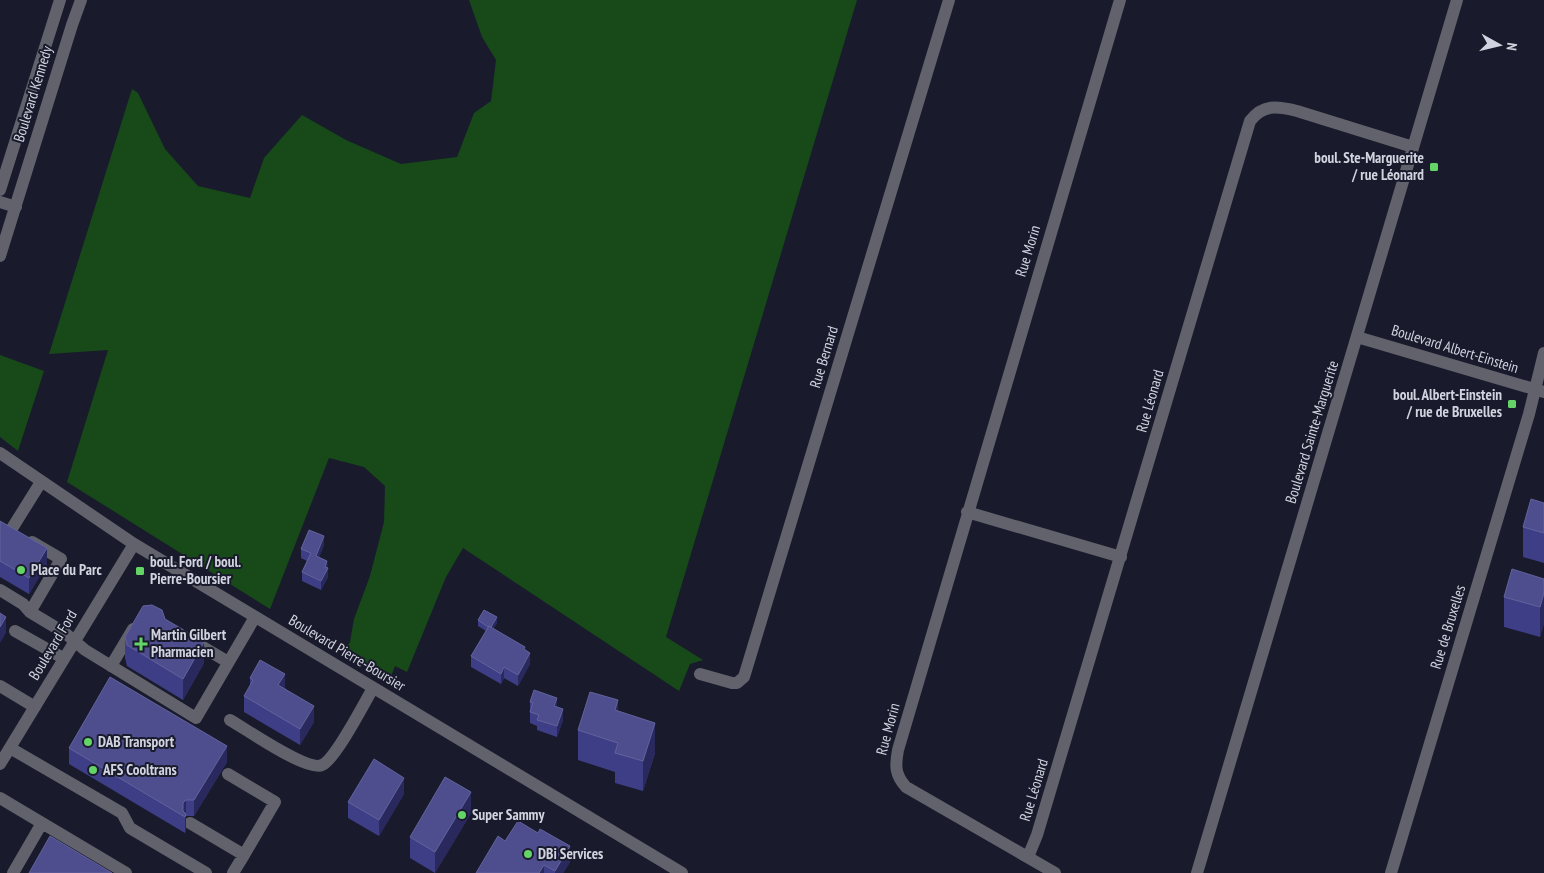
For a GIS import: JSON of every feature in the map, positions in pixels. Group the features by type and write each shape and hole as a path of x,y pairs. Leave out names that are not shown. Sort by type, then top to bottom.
{"street":[{"name":"Rue Bernard","path":"700,674 732,683 737,683 744,677 949,0"},
{"name":"Rue Morin","path":"1055,873 906,787 900,781 895,766 898,750 1120,0"},
{"name":"Boulevard Sainte-Marguerite","path":"1197,873 1457,0"},
{"path":"57,1 79,4"},
{"name":"Boulevard Kennedy","path":"0,190 57,1"},
{"name":"Boulevard Kennedy","path":"0,256 79,4"},
{"name":"Rue Léonard","path":"1028,857 1037,835 1121,557 1250,121 1260,111 1267,108 1283,108 1414,147"},
{"path":"0,202 16,206"},
{"name":"Boulevard Albert-Einstein","path":"1357,337 1539,391"},
{"name":"Rue de Bruxelles","path":"1391,873 1529,414 1539,391 1544,353"},
{"name":"Boulevard Pierre-Boursier","path":"0,453 134,544 682,873"},
{"path":"30,612 61,559 5,527 41,482"},
{"path":"968,512 1121,557"},
{"name":"Boulevard Ford","path":"0,764 134,544"},
{"path":"0,590 23,604 30,612 65,633 85,650 196,718 255,616"},
{"path":"111,666 138,620"},
{"path":"15,631 63,658"},
{"path":"183,635 228,662"},
{"path":"0,686 34,707"},
{"path":"230,720 299,761 314,767 322,766 330,759 341,743 374,688"},
{"path":"10,748 122,813 130,828 206,873"},
{"path":"228,774 275,802 233,873"},
{"path":"0,798 126,873"},
{"path":"13,873 42,823"},
{"path":"190,823 244,854"}],"green space":[{"path":"469,0 857,0 666,637 703,660 690,664 679,691 463,548 446,577 407,672 395,666 390,679 344,651 350,642 354,619 370,576 384,522 385,486 364,467 329,458 270,609 67,482 108,350 49,354 132,89 138,93 165,149 198,186 250,198 264,158 302,115 346,140 401,164 457,157 474,113 491,101 496,60 482,37"},
{"path":"0,355 44,371 18,451 0,437"}],"building":[{"path":"1531,499 1544,503 1544,533 1523,527"},
{"path":"0,521 47,548 29,578 0,561"},
{"path":"309,530 324,536 316,556 327,561 325,567 328,568 321,581 302,572 311,553 301,549"},
{"path":"1512,569 1544,579 1544,593 1540,607 1504,597"},
{"path":"152,605 162,610 165,619 204,642 183,679 127,645 125,637 143,606"},
{"path":"484,610 497,617 491,627 478,620"},
{"path":"0,613 6,617 0,627"},
{"path":"489,626 525,647 524,649 530,653 518,675 504,667 501,674 471,656"},
{"path":"260,660 285,674 278,685 314,706 300,729 244,696 253,680 250,678"},
{"path":"110,677 227,746 194,800 186,800 183,803 185,817 69,748"},
{"path":"534,690 557,698 554,706 563,709 557,726 537,720 539,715 530,712 533,703 530,702"},
{"path":"590,692 618,700 615,710 655,723 643,761 615,753 618,743 578,730"},
{"path":"374,759 404,778 379,820 348,802"},
{"path":"445,777 471,792 435,852 410,837"},
{"path":"518,821 538,833 540,829 570,846 555,871 544,865 539,873 476,873 498,836 505,841"},
{"path":"50,836 112,873 29,873"}],"place":[{"name":"boul. Ste-Marguerite / rue Léonard","path":"1434,167"},
{"name":"boul. Albert-Einstein / rue de Bruxelles","path":"1512,404"},
{"name":"Place du Parc","path":"21,570"},
{"name":"boul. Ford / boul. Pierre-Boursier","path":"140,571"},
{"name":"Martin Gilbert Pharmacien","path":"141,644"},
{"name":"DAB Transport","path":"88,742"},
{"name":"AFS Cooltrans","path":"93,770"},
{"name":"Super Sammy","path":"462,815"},
{"name":"DBi Services","path":"528,854"}]}
